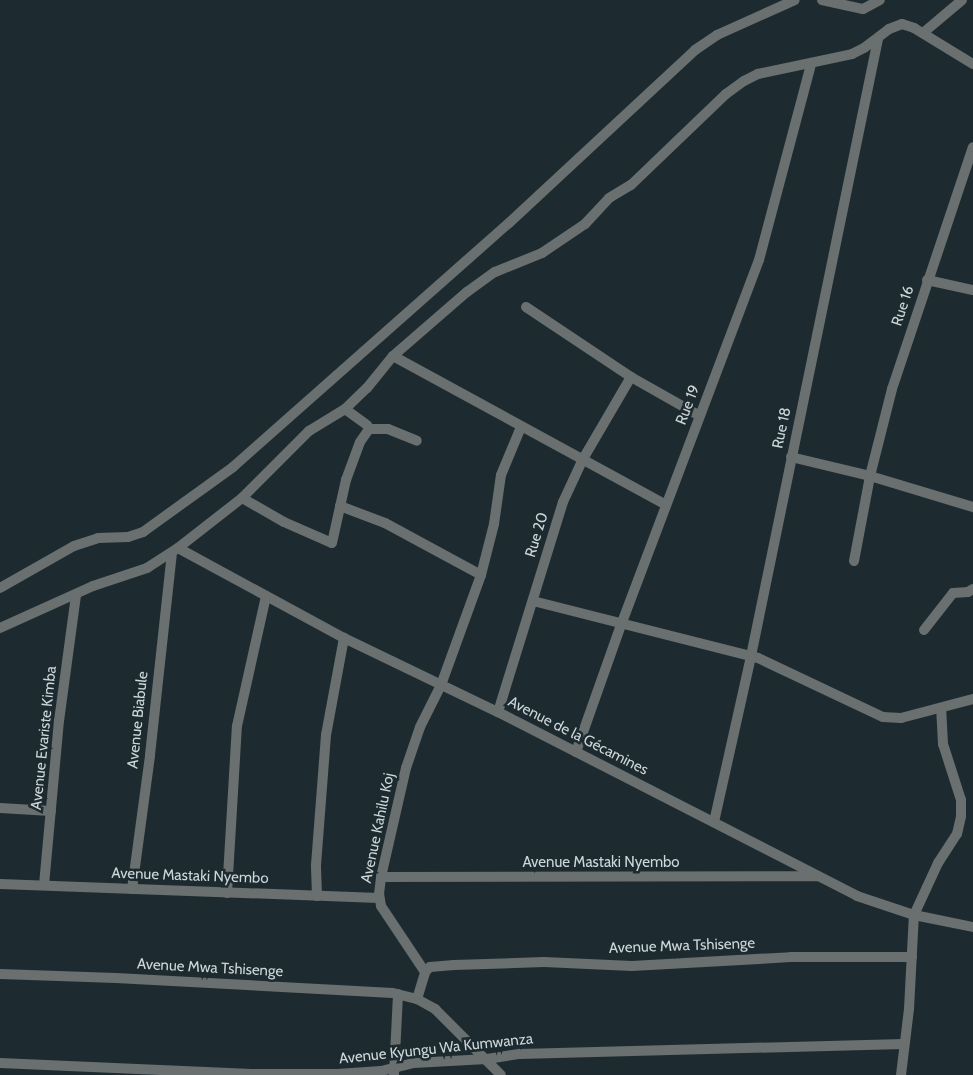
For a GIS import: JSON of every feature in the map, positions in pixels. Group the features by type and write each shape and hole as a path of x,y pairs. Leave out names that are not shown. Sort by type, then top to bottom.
{"street":[{"path":"0,588 74,546 98,538 128,537 143,532 233,467 509,223 695,50 717,35 795,0"},
{"path":"822,0 863,9 880,0"},
{"path":"923,33 962,0"},
{"path":"0,628 31,612 76,595 93,586 146,568 175,551 242,498 296,442 345,410 367,388 393,356 486,278 542,253 585,224 609,198 631,185 737,85 758,74 811,64 859,51 878,39 889,29 902,24 923,33 973,64"},
{"name":"Rue 18","path":"714,822 751,656 878,39"},
{"name":"Rue 19","path":"576,752 621,625 759,260 811,64"},
{"name":"Rue 16","path":"854,560 870,476 892,389 973,147"},
{"path":"927,280 973,290"},
{"path":"526,307 631,378 700,416"},
{"path":"393,356 666,505"},
{"name":"Rue 20","path":"498,712 556,522 583,459 631,378"},
{"path":"345,410 367,425 369,429"},
{"name":"Avenue Kahilu Koj","path":"425,972 383,909 379,898 381,877 406,768 420,727 442,685 481,575 494,524 501,475 521,427"},
{"path":"369,429 388,429 416,440"},
{"path":"242,498 284,522 330,543 335,538 340,506 353,458 369,429"},
{"path":"791,457 870,476 973,506"},
{"path":"340,506 385,522 481,575"},
{"name":"Avenue de la Gécamines","path":"175,551 266,596 344,638 498,712 857,896 914,915 973,927"},
{"name":"Avenue Biabule","path":"132,889 175,551"},
{"path":"924,630 953,593 968,592 973,588"},
{"name":"Avenue Evariste Kimba","path":"44,886 59,721 76,595"},
{"path":"227,893 237,726 266,596"},
{"path":"533,601 621,625 751,656 768,662 874,715 889,719 901,718 973,699"},
{"path":"317,896 316,865 326,742 344,638"},
{"path":"901,1075 914,915 938,864 957,834 961,816 961,800 943,744 942,708"},
{"path":"0,808 51,811"},
{"name":"Avenue Mastaki Nyembo","path":"381,877 821,876"},
{"name":"Avenue Mastaki Nyembo","path":"0,884 379,898"},
{"name":"Avenue Mwa Tshisenge","path":"425,972 430,967 526,962 632,966 771,957 912,958"},
{"path":"417,999 425,972"},
{"name":"Avenue Mwa Tshisenge","path":"0,974 116,978 398,994 417,999 435,1009 501,1075"},
{"path":"394,1072 398,994"},
{"name":"Avenue Kyungu Wa Kumwanza","path":"0,1063 252,1074 337,1074 394,1072 414,1063 487,1059 514,1054 904,1044"}]}
